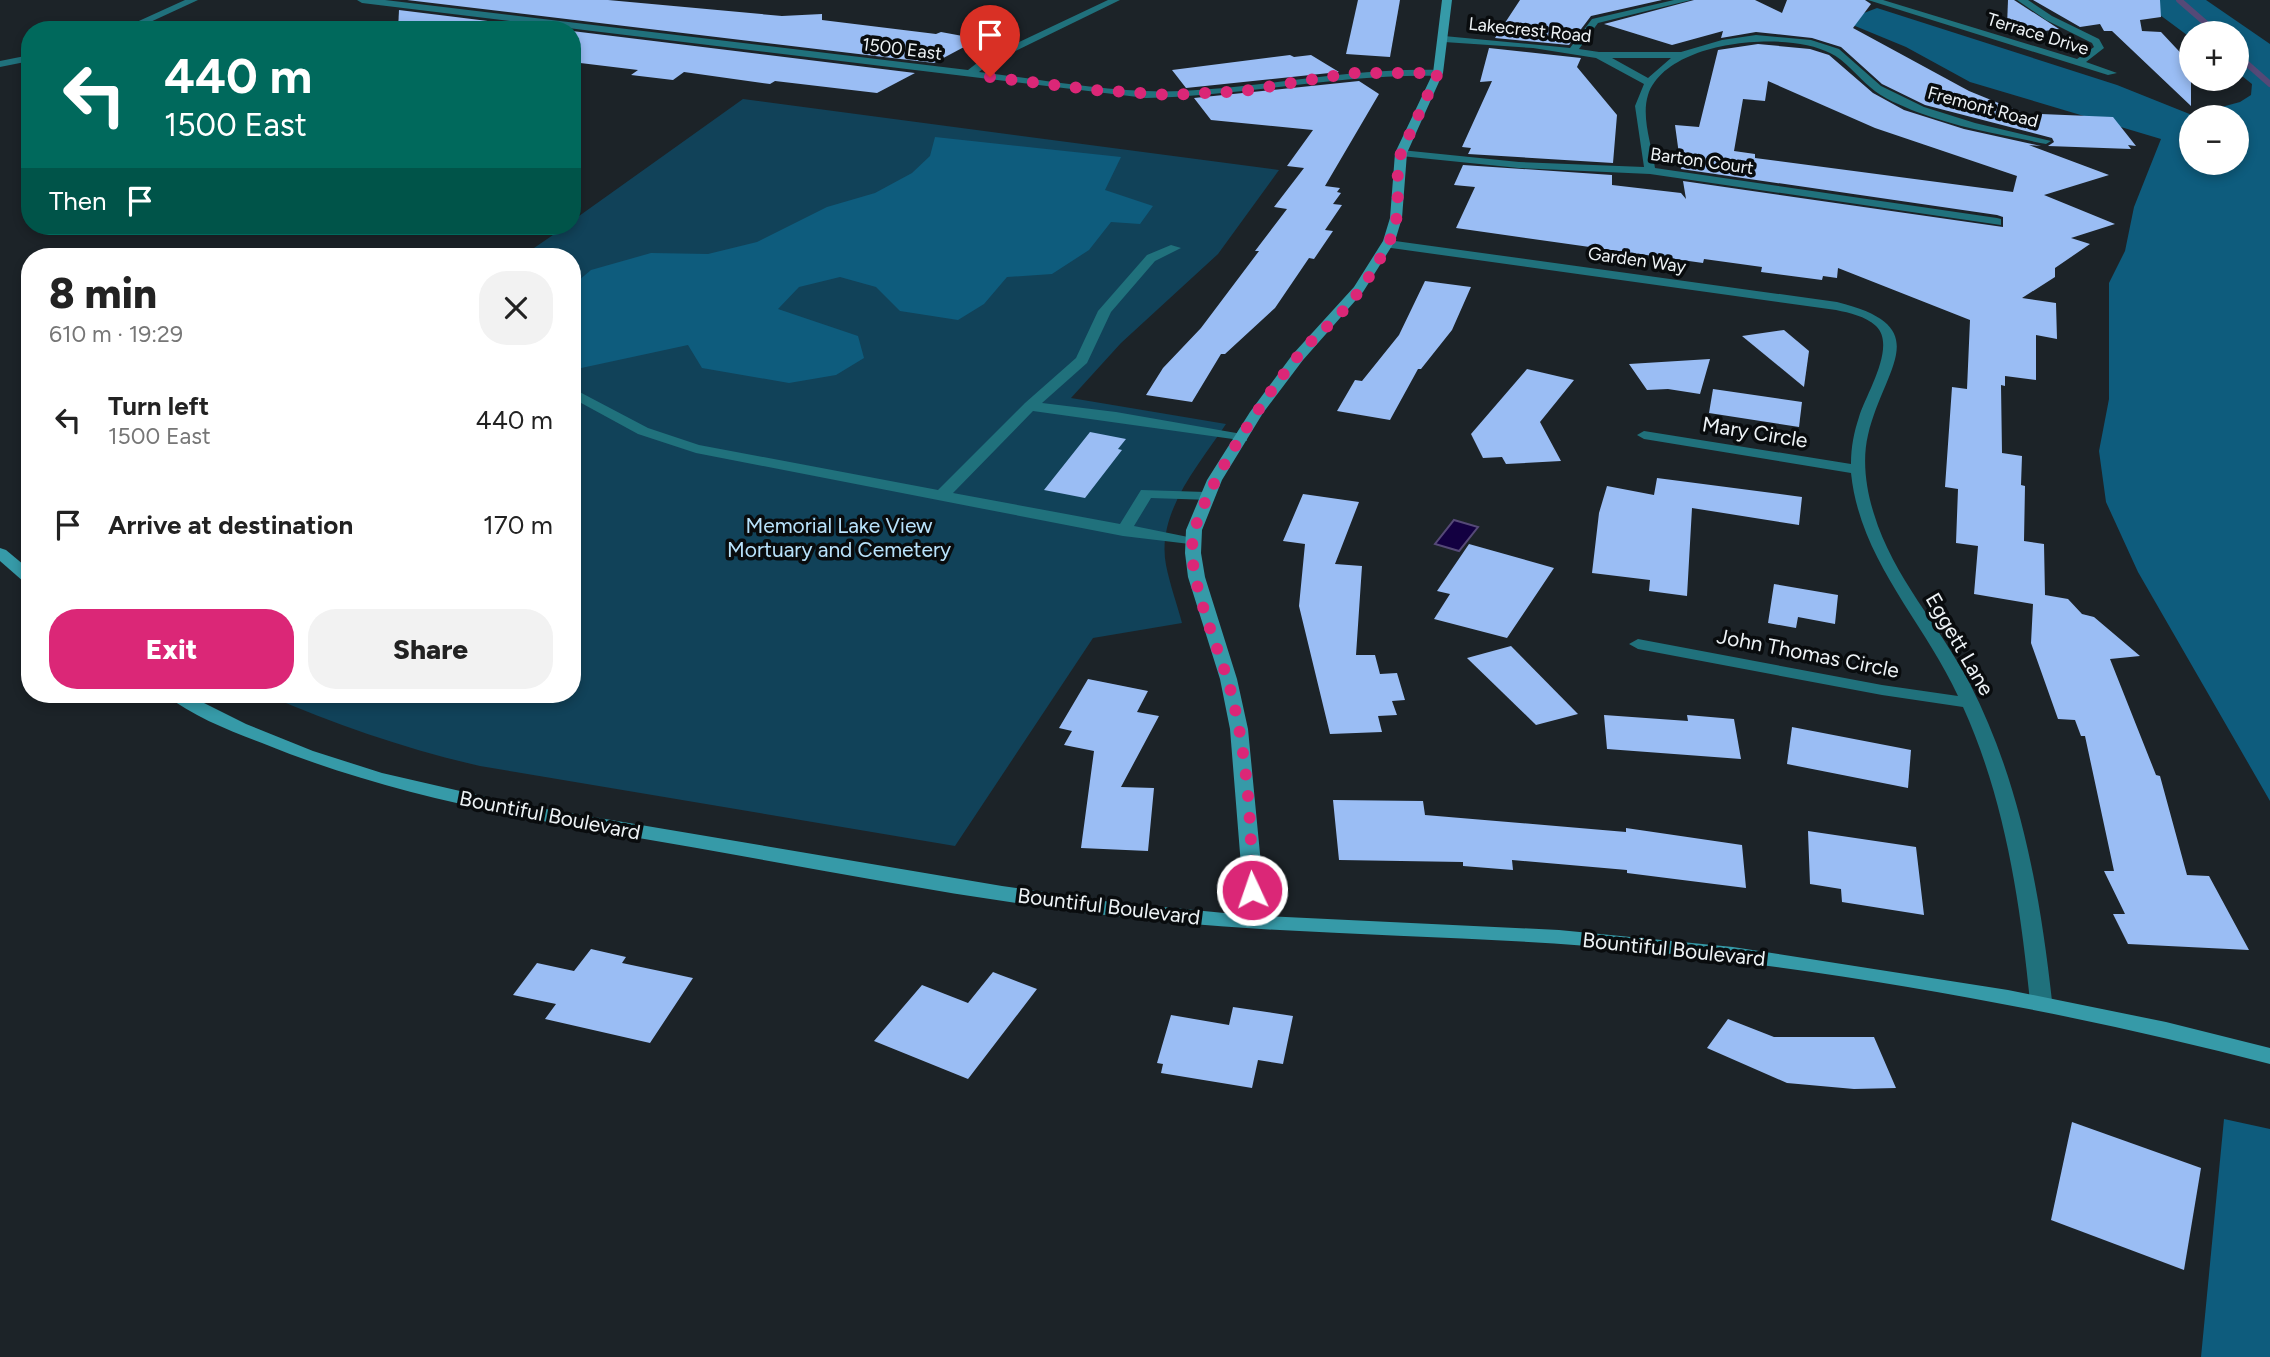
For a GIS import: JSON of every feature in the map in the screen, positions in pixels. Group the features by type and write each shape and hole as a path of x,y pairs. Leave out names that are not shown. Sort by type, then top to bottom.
{"street":[{"path":"145,21 193,0"},
{"name":"1500 East","path":"362,0 532,21"},
{"path":"969,75 985,62 1115,0"},
{"path":"1256,923 1240,736 1226,671 1198,583 1192,542 1206,497 1242,438 1297,357 1359,291 1388,244 1399,210 1398,166 1401,153 1438,73 1447,0"},
{"path":"1573,50 1595,21 1685,0"},
{"name":"Terrace Drive","path":"1874,0 2112,73"},
{"path":"2022,0 2049,18 2096,41 2099,48 2096,53 2078,63"},
{"name":"1500 East","path":"581,27 1095,90 1170,95 1243,91 1351,73 1438,73"},
{"name":"Fremont Road","path":"1599,55 1682,55 1745,38 1811,43 1843,55 1857,73 1877,88 1920,109 1973,126 2046,141"},
{"name":"Lakecrest Road","path":"1444,39 1573,50 1599,55 1648,82"},
{"path":"1650,171 1639,114 1648,82 1682,55"},
{"path":"0,64 21,60"},
{"name":"Barton Court","path":"1401,153 1519,165 1650,171 1997,222"},
{"name":"Garden Way","path":"1388,244 1837,306 1880,319"},
{"path":"940,497 1030,406 1082,360 1105,311 1151,258 1175,247"},
{"name":"Eggett Lane","path":"1880,319 1888,329 1890,340 1884,377 1861,431 1859,470 1865,510 1879,550 1951,666 1970,703 1996,769 2031,910 2041,1001"},
{"path":"581,397 643,431 666,440 940,497 1192,542"},
{"path":"1030,406 1116,416 1242,438"},
{"name":"Mary Circle","path":"1644,435 1859,470"},
{"path":"1123,531 1146,493 1206,497"},
{"path":"0,553 21,571"},
{"name":"John Thomas Circle","path":"1638,644 1970,703"},
{"name":"Bountiful Boulevard","path":"190,703 236,727 317,760 388,782 498,807 1064,903 1256,923 1550,937 1683,948 2041,1001 2270,1056"}],"green space":[{"name":"Memorial Lake View Mortuary and Cemetery","path":"743,99 1279,170 1218,254 1121,343 1071,398 1226,424 1182,490 1167,526 1166,565 1182,623 1093,638 955,846 480,766 372,735 287,703 581,703 581,248 534,248 553,235 581,235 581,215"}],"shaded area":[{"path":"2150,0 2206,0 2237,21 2179,21 2179,29 2160,15"},
{"path":"1877,8 2117,85 2179,110 2179,175 2249,175 2249,105 2229,105 2251,95 2252,84 2249,82 2249,30 2270,44 2270,801 2138,572 2106,502 2099,451 2109,399 2109,283 2125,251 2134,207 2161,139 1970,82 1906,47 1843,21"},
{"path":"935,137 1121,157 1105,190 1153,206 1140,224 1111,222 1089,250 1052,274 1007,277 984,304 958,320 900,311 876,287 840,277 799,287 778,309 858,336 864,358 836,375 789,383 702,368 688,345 581,368 581,278 591,270 651,253 708,254 757,242 827,207 875,193 912,173 930,156"},
{"path":"1454,520 1478,527 1459,551 1435,544"},
{"path":"2224,1119 2270,1129 2270,1357 2201,1357"}],"building":[{"path":"407,0 608,0 782,16 822,14 822,20 936,34 941,32 979,39 934,63"},
{"path":"1358,0 1400,0 1390,57 1346,54"},
{"path":"1520,0 1662,0 1591,16 1569,45 1495,38"},
{"path":"1694,0 1755,0 1782,13 1787,0 1865,0 1871,4 1853,28 1969,91 2035,118 2041,114 2113,117 2136,146 2128,145 2131,149 2048,146 2054,142 2052,138 1925,105 1882,84 1841,47 1812,38 1756,32 1721,38 1723,31 1672,45 1604,24"},
{"path":"2008,0 2014,0 2059,29 2023,34 2007,26"},
{"path":"2033,0 2160,0 2161,17 2140,20 2142,31 2161,32 2179,51 2179,91 2191,91 2191,105 2112,31 2104,31 2100,24 2080,27"},
{"path":"399,10 488,21 398,21"},
{"path":"581,32 915,73 877,93 775,81 770,84 684,72 673,80 631,75 638,70 581,63"},
{"path":"1758,44 1810,49 1829,55 1873,93 1904,110 1964,129 2041,146 2029,145 2109,175 2044,195 2115,224 2071,238 2090,244 2055,268 2055,277 2022,298 2056,303 2057,339 2036,335 2036,380 2005,376 2005,386 2001,385 2002,453 2022,456 2021,485 2025,486 2024,541 2044,544 2045,595 2068,599 2082,614 2094,617 2140,656 2110,659 2156,775 2160,776 2187,875 2209,876 2249,950 2128,944 2113,914 2125,914 2104,871 2114,871 2085,736 2081,736 2075,720 2058,719 2031,643 2033,604 1974,594 1978,546 1956,543 1958,489 1945,487 1952,387 1967,389 1970,320 1838,268 1837,278 1823,276 1822,280 1761,272 1762,267 1704,259 1703,263 1456,228 1475,187 1454,185 1463,165 1612,175 1612,185 1681,193 1686,199 1683,181 2003,227 2003,217 1997,215 1681,169 1675,125 1699,127 1718,50","holes":["1768,81 1875,128 2017,176 2013,192 1755,158 1755,154 1734,151 1743,99 1765,101"]},
{"path":"1489,48 1581,58 1577,67 1617,115 1613,163 1468,154 1471,148 1462,147 1492,81 1480,82"},
{"path":"1290,55 1311,55 1339,72 1186,88 1172,70"},
{"path":"1359,81 1379,94 1325,186 1340,188 1337,192 1341,193 1333,204 1342,205 1325,230 1333,231 1314,259 1309,258 1275,308 1225,354 1221,354 1192,402 1146,395 1163,368 1201,328 1287,209 1274,207 1304,168 1287,166 1313,130 1211,120 1194,98"},
{"path":"1425,281 1471,287 1452,330 1421,369 1418,369 1390,420 1337,411 1355,380 1362,381 1399,335"},
{"path":"1784,330 1809,351 1804,387 1742,336"},
{"path":"1710,359 1700,394 1668,389 1647,390 1629,364"},
{"path":"1527,369 1574,380 1540,422 1561,461 1506,464 1502,457 1483,458 1471,434"},
{"path":"1713,389 1802,402 1799,427 1709,413"},
{"path":"1090,432 1126,439 1118,449 1122,450 1085,498 1044,490"},
{"path":"1657,478 1802,497 1799,525 1692,508 1687,596 1649,591 1650,580 1592,573 1599,513 1607,486 1654,495"},
{"path":"1303,494 1359,502 1335,564 1362,566 1356,655 1375,655 1380,674 1397,673 1405,700 1392,701 1397,715 1378,716 1382,732 1330,734 1299,606 1305,544 1283,541"},
{"path":"1469,544 1554,568 1507,638 1434,619 1450,594 1437,591"},
{"path":"1774,584 1838,595 1835,624 1798,617 1796,628 1768,623"},
{"path":"1511,646 1578,714 1536,725 1467,658"},
{"path":"1088,679 1148,691 1137,712 1159,716 1121,787 1154,788 1148,851 1081,848 1094,751 1064,745 1072,731 1059,728"},
{"path":"1604,715 1688,721 1687,715 1734,719 1741,759 1607,749"},
{"path":"1792,727 1911,750 1908,788 1787,764"},
{"path":"1333,800 1423,801 1425,815 1626,832 1626,828 1742,845 1746,888 1627,873 1627,870 1512,860 1513,870 1463,866 1463,862 1339,860"},
{"path":"1808,831 1916,847 1924,915 1842,902 1841,889 1810,884"},
{"path":"591,949 626,957 622,963 693,978 650,1043 545,1019 556,1004 513,995 537,963 574,971"},
{"path":"993,972 1037,989 968,1079 874,1041 922,985 968,1003"},
{"path":"1233,1007 1293,1016 1283,1064 1258,1060 1252,1088 1161,1073 1163,1064 1157,1063 1171,1015 1229,1025"},
{"path":"1728,1019 1774,1037 1874,1037 1896,1088 1854,1089 1787,1083 1707,1048"},
{"path":"2072,1122 2201,1168 2184,1270 2051,1220"}],"waterway":[{"path":"2179,0 2203,21"},
{"path":"2249,65 2270,84"}],"route":[{"path":"990,77 1095,90 1170,95 1243,91 1351,73 1438,73 1423,112 1401,153 1398,166 1399,210 1388,244 1359,291 1287,370 1227,462 1206,497 1197,519 1192,542 1194,566 1226,671 1240,736 1252,890"}]}
